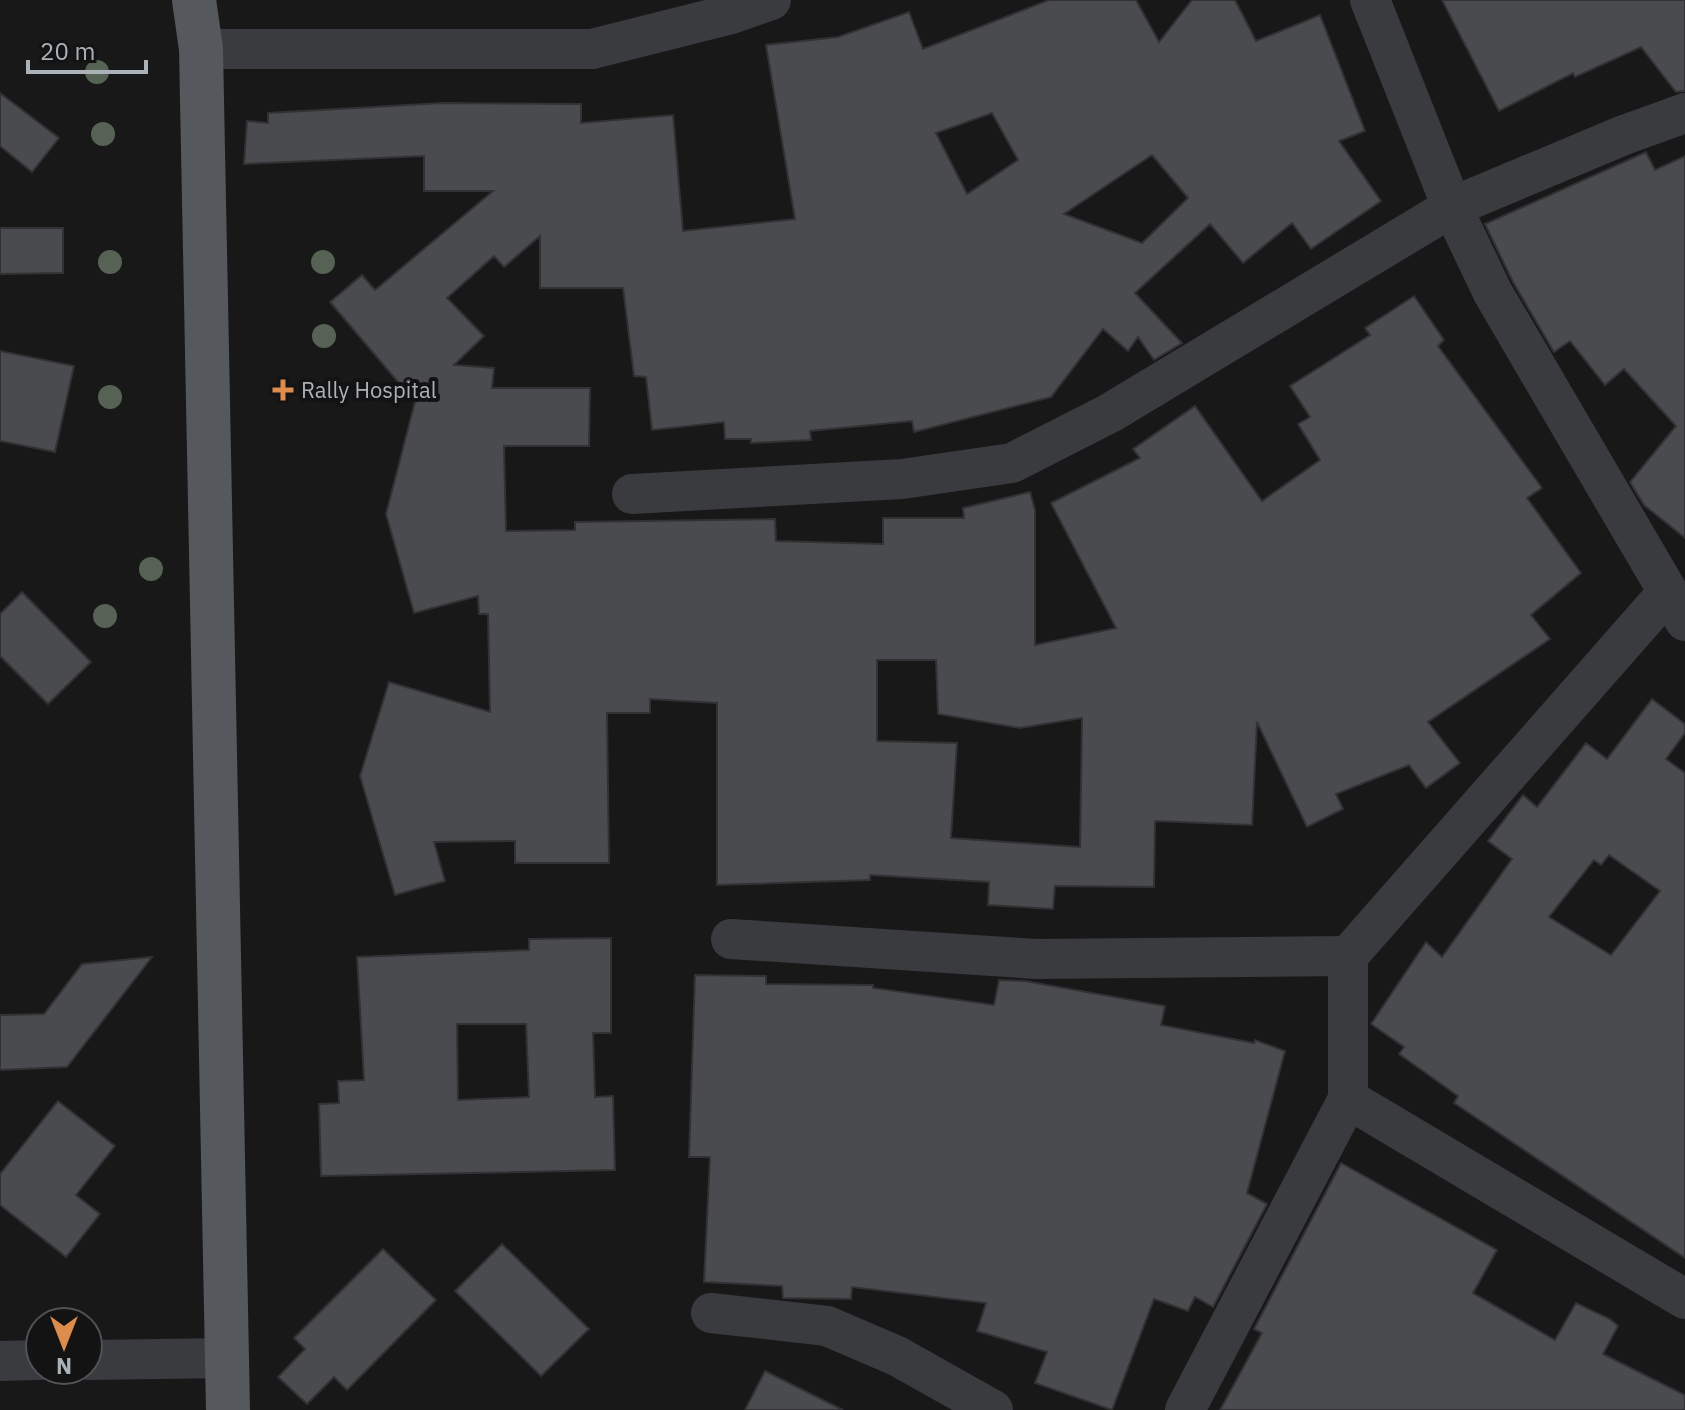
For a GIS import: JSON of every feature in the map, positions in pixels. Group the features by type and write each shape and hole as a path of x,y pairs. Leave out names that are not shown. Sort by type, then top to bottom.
{"main road":[{"path":"194,0 201,49 228,1410"}],"street":[{"path":"201,49 592,49 731,14 771,0"},
{"path":"1185,1410 1348,1099 1348,956 1676,607 1493,293 1452,207 1370,0"},
{"path":"632,494 902,479 1012,463 1110,413 1452,207 1624,135 1685,113"},
{"path":"731,939 1036,959 1348,956"},
{"path":"1348,1099 1685,1299"},
{"path":"711,1313 827,1326 897,1356 993,1410"},
{"path":"104,1360 227,1358"},
{"path":"0,1361 24,1360"}],"building":[{"path":"1049,0 1136,0 1159,42 1192,0 1235,0 1256,41 1320,15 1365,131 1339,141 1381,201 1311,249 1292,223 1243,263 1210,224 1135,293 1182,343 1154,360 1138,337 1128,351 1103,329 1051,397 914,432 912,421 810,431 811,440 751,443 751,439 725,439 724,422 652,430 646,377 634,376 623,288 540,288 540,236 504,267 494,256 447,298 484,336 454,365 494,368 492,388 590,388 589,446 504,446 506,531 575,530 575,522 775,519 776,541 883,544 883,518 964,518 963,508 1030,492 1035,510 1035,645 1116,628 1051,503 1140,458 1133,449 1195,406 1262,501 1320,460 1298,424 1310,417 1290,386 1370,335 1365,328 1414,296 1444,340 1438,346 1542,488 1527,498 1581,573 1531,615 1550,639 1428,722 1460,763 1426,788 1409,765 1336,794 1343,809 1307,827 1257,722 1252,825 1155,821 1154,887 1055,886 1053,909 988,905 989,882 870,875 870,880 717,885 717,703 650,699 650,713 607,713 609,863 515,863 515,841 434,842 445,881 395,895 360,776 389,682 490,712 488,614 479,614 478,596 414,613 386,514 418,390 404,389 330,302 362,275 375,290 493,191 424,191 424,156 244,164 247,121 268,123 268,113 442,103 581,104 581,123 673,115 683,231 795,219 766,45 838,37 909,12 923,49","holes":["992,113 1018,160 967,194 936,133","1152,155 1188,198 1142,243 1064,214","877,660 936,660 938,714 1020,728 1082,718 1080,847 951,838 957,743 877,741"]},
{"path":"1442,0 1685,0 1685,91 1676,92 1641,47 1575,77 1573,73 1499,111"},
{"path":"0,93 59,138 32,172 0,146"},
{"path":"1646,152 1655,170 1685,156 1685,538 1644,505 1630,482 1676,426 1624,369 1605,385 1570,341 1554,352 1513,282 1485,224"},
{"path":"0,228 63,228 63,273 0,274"},
{"path":"0,351 74,366 55,452 0,441"},
{"path":"22,592 91,662 48,704 0,656 0,614"},
{"path":"1652,699 1685,724 1685,733 1666,759 1685,773 1685,1258 1454,1103 1458,1096 1399,1054 1404,1047 1371,1024 1426,942 1442,957 1512,859 1488,841 1523,795 1537,807 1586,743 1607,759","holes":["1609,855 1660,891 1611,955 1549,917 1594,860 1601,865"]},
{"path":"611,938 611,1033 593,1033 595,1097 613,1096 615,1170 321,1176 319,1104 339,1103 338,1081 364,1080 357,957 529,950 529,939","holes":["457,1024 526,1024 529,1097 458,1100"]},
{"path":"152,957 67,1067 0,1070 0,1015 44,1014 82,964"},
{"path":"695,975 766,976 766,984 873,985 873,988 994,1005 999,980 1025,981 1165,1006 1161,1025 1254,1043 1255,1040 1285,1051 1247,1193 1267,1204 1213,1307 1195,1297 1188,1311 1154,1299 1112,1410 1035,1383 1047,1352 977,1331 986,1303 852,1287 851,1299 783,1298 782,1286 704,1282 710,1157 689,1157"},
{"path":"58,1101 115,1146 76,1195 100,1214 66,1257 0,1205 0,1174"},
{"path":"1341,1163 1497,1250 1473,1293 1555,1340 1576,1303 1610,1319 1618,1326 1603,1354 1685,1395 1685,1410 1220,1410 1262,1333 1254,1329"},
{"path":"502,1244 589,1329 541,1376 455,1291"},
{"path":"383,1249 436,1300 347,1390 334,1377 307,1404 278,1377 305,1349 294,1338"},
{"path":"765,1371 843,1410 745,1410"}],"place":[{"name":"Rally Hospital","path":"283,390"}]}
